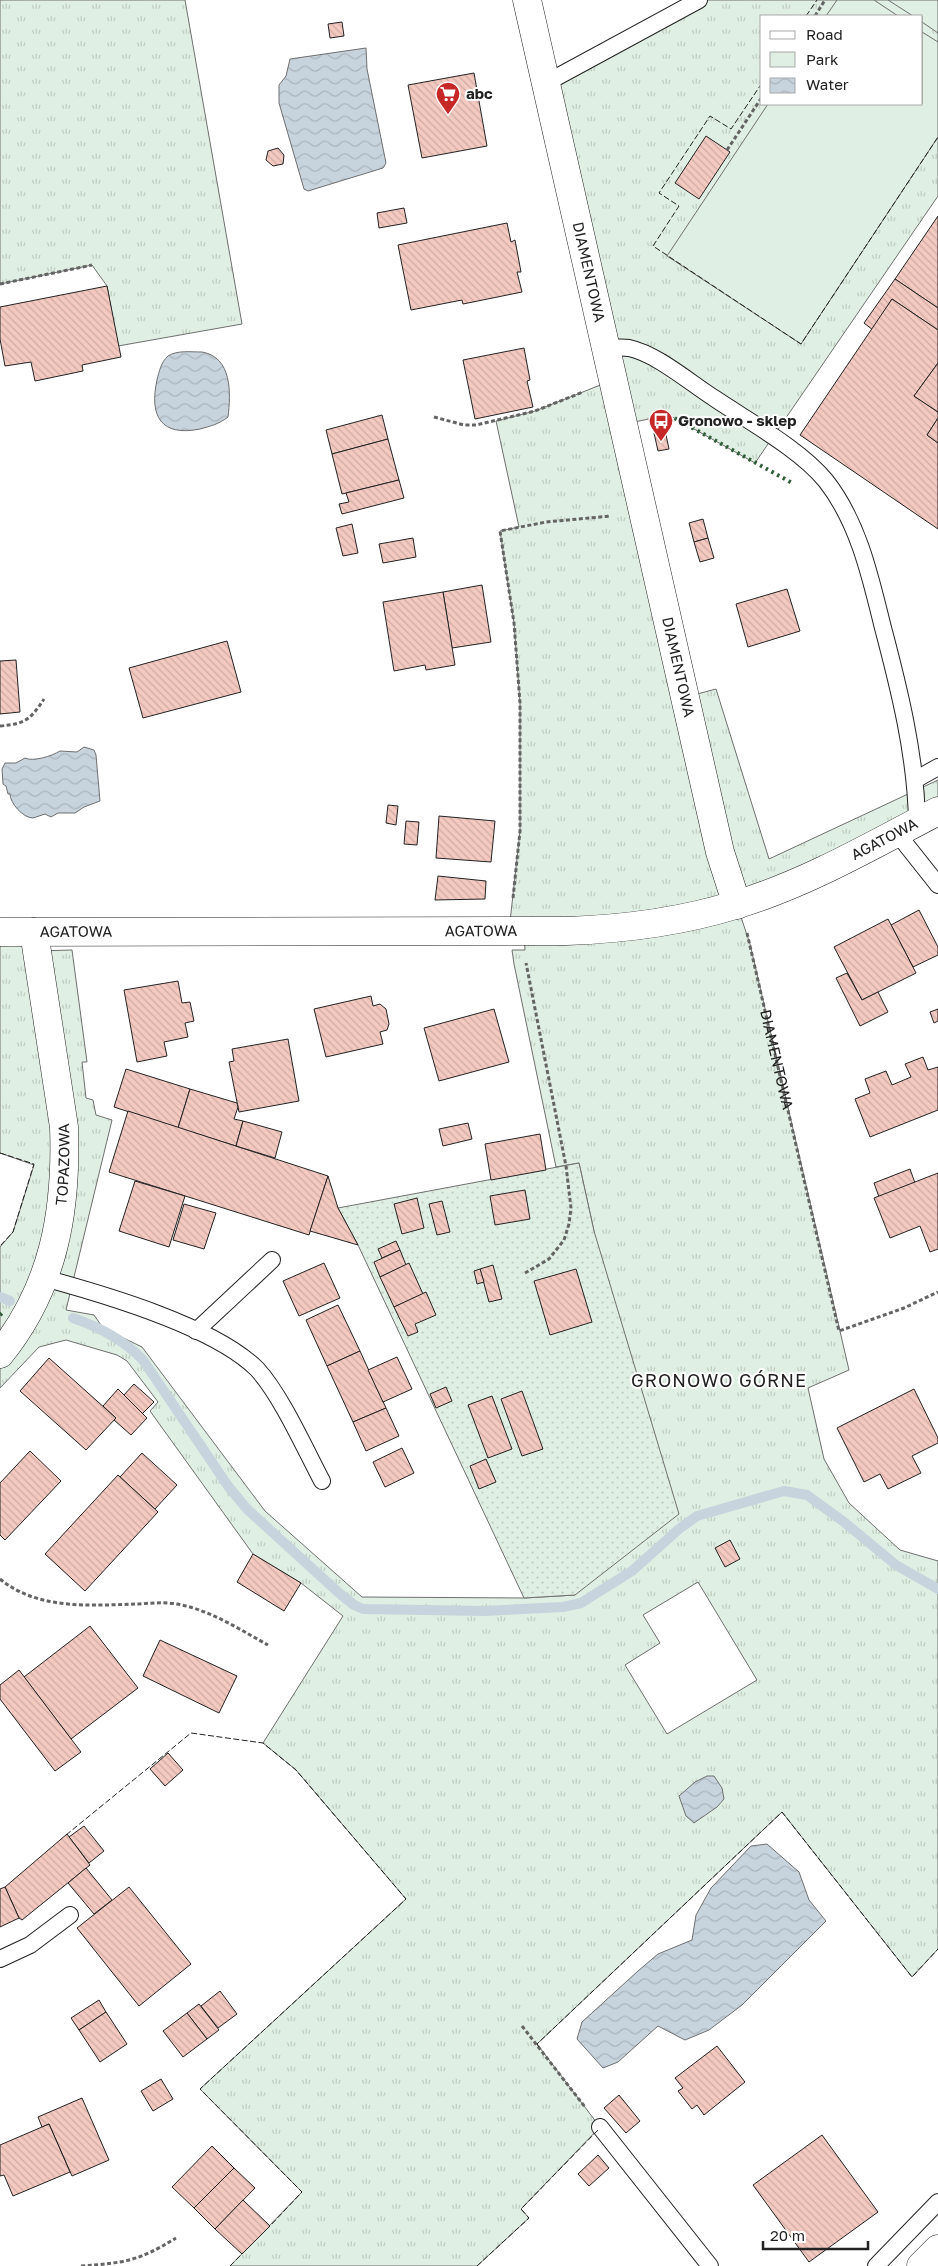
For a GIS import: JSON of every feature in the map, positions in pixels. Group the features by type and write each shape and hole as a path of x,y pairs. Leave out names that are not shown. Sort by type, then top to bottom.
{"street":[{"name":"DIAMENTOWA","path":"527,0 720,852 737,905"},
{"name":"AGATOWA","path":"0,929 34,932 517,931 600,930 638,926 684,918 737,905 797,882 917,822"},
{"name":"TOPAZOWA","path":"0,1354 25,1321 50,1260 58,1227 65,1159 64,1127 34,932"},
{"path":"921,2266 938,2248"}],"lane":[{"path":"546,83 699,0"},
{"path":"606,348 627,348 656,360 773,437 810,465 826,481 841,504 864,552 895,674 915,780 917,822 938,885"},
{"path":"915,780 938,767"},
{"path":"196,1331 272,1260"},
{"path":"44,1278 106,1295 196,1331 230,1350 258,1371 274,1393 322,1481"},
{"path":"0,1959 30,1945 70,1915"},
{"path":"600,2127 710,2266"},
{"path":"876,2266 938,2202"}],"path":[{"path":"816,15 825,0"},
{"path":"727,150 760,100"},
{"path":"0,284 92,264"},
{"path":"434,417 464,425 476,425 518,417 613,380"},
{"path":"525,1272 548,1259 564,1240 571,1208 566,1166 517,931 520,830 520,703 514,623 500,531 546,522 595,517 644,516"},
{"path":"0,726 27,721 44,700"},
{"name":"DIAMENTOWA","path":"737,905 750,944 839,1331 904,1308 938,1292"},
{"path":"0,1580 24,1593 56,1603 80,1605 179,1605 227,1622 268,1644"},
{"path":"522,2026 600,2127"},
{"path":"81,2266 126,2262 150,2254 176,2238"}],"green space":[{"path":"0,0 185,0 242,324 118,346 107,286 92,265 0,284"},
{"path":"699,0 938,0 938,196 755,463 669,415 624,424 686,697 716,689 769,859 938,780 938,811 737,905 750,944 849,1370 808,1388 824,1459 849,1503 900,1550 938,1561 938,1949 912,1977 782,1812 537,2044 600,2127 521,2209 529,2218 477,2266 230,2266 302,2192 200,2089 406,1899 296,1770 263,1743 343,1616 301,1583 253,1554 150,1411 158,1402 127,1361 117,1355 66,1340 39,1347 0,1388 0,1247 13,1232 34,1165 0,1153 0,922 37,951 72,950 87,1062 82,1062 86,1098 93,1100 96,1115 112,1120 66,1310 94,1315 103,1328 142,1347 265,1511 362,1597 524,1598 575,1595 594,1231 579,1163 556,1167 512,950 525,950 524,931 509,931 520,831 520,703 514,623 500,531 519,527 496,421 535,411 613,380 546,83","holes":["698,1582 757,1680 667,1734 625,1665 660,1643 643,1615"]},
{"path":"837,0 874,0 896,15 827,15"},
{"path":"888,0 938,0 938,33 923,23 923,15 911,15"},
{"path":"923,33 938,42 938,137 801,344 667,256 767,105 923,105"},
{"path":"579,1163 594,1231 679,1514 575,1595 524,1598 358,1245 338,1208"}],"water":[{"path":"366,48 367,69 386,163 383,168 308,191 304,189 279,103 279,85 286,76 290,59"},
{"path":"202,352 212,355 224,368 229,387 228,417 211,426 200,429 187,431 167,427 161,421 155,404 157,380 162,364 168,356 176,353"},
{"path":"84,747 94,750 96,755 100,801 84,807 75,813 58,813 51,817 45,814 33,818 25,816 12,802 6,786 3,784 2,769 5,763 16,763 25,758 42,758 60,751 77,752"},
{"path":"707,1776 714,1776 722,1788 724,1799 717,1807 694,1823 686,1816 679,1796 695,1782"},
{"path":"767,1844 799,1872 809,1900 826,1921 742,2005 709,2030 685,2040 658,2026 618,2062 603,2068 577,2039 582,2022 658,1954 692,1940 696,1915 711,1888 751,1846"}],"building":[{"path":"342,22 344,36 330,38 328,24"},
{"name":"abc","path":"474,73 487,146 422,158 408,85"},
{"path":"706,136 730,152 699,199 675,183"},
{"path":"278,148 284,155 283,164 273,166 266,160 268,151"},
{"path":"404,208 407,223 379,228 377,213"},
{"path":"938,216 938,308 895,279"},
{"path":"507,223 511,242 515,240 521,272 517,272 522,292 463,304 462,300 411,310 398,245"},
{"path":"895,279 938,308 938,330 892,299 873,330 864,323"},
{"path":"107,286 121,357 82,365 83,371 35,381 31,362 5,366 0,339 0,307"},
{"path":"892,299 938,330 938,363 914,396 938,412 938,418 927,435 938,443 938,529 800,435"},
{"path":"524,348 530,380 527,381 533,407 475,419 463,360"},
{"path":"938,363 938,412 914,396"},
{"path":"382,415 388,439 332,454 326,430"},
{"path":"938,418 938,443 927,435"},
{"path":"665,430 669,449 658,451 654,433"},
{"path":"388,439 399,480 342,494 332,454"},
{"path":"399,480 404,498 342,514 339,504 349,502 346,493"},
{"path":"703,519 708,538 694,542 689,523"},
{"path":"352,524 358,553 343,556 336,528"},
{"path":"413,538 416,557 383,563 379,544"},
{"path":"708,538 714,558 700,562 694,542"},
{"path":"482,585 491,642 452,648 443,592"},
{"path":"787,589 800,631 748,647 736,604"},
{"path":"443,592 455,665 426,670 425,665 394,671 383,602"},
{"path":"227,641 241,692 143,718 129,668"},
{"path":"16,660 20,712 0,714 0,661"},
{"path":"388,805 398,806 396,825 386,823"},
{"path":"439,816 495,821 491,862 436,858"},
{"path":"406,821 419,822 417,845 404,844"},
{"path":"438,876 486,881 485,899 435,900"},
{"path":"919,910 938,947 938,955 913,967 891,925"},
{"path":"888,919 916,973 862,1000 834,947"},
{"path":"847,973 862,1000 878,992 888,1012 860,1026 836,978"},
{"path":"178,981 182,1003 190,1002 194,1021 185,1023 188,1037 164,1042 167,1056 137,1062 124,990"},
{"path":"371,996 373,1006 380,1004 386,1009 389,1024 387,1030 380,1032 383,1044 326,1057 314,1009"},
{"path":"494,1009 509,1062 439,1081 424,1028"},
{"path":"938,1009 938,1021 934,1023 930,1012"},
{"path":"288,1039 299,1101 239,1112 229,1062 234,1061 232,1049"},
{"path":"923,1057 928,1070 938,1067 938,1110 870,1137 855,1099 870,1093 865,1079 886,1071 892,1085 911,1077 905,1064"},
{"path":"126,1069 190,1089 178,1128 114,1107"},
{"path":"190,1089 237,1103 238,1107 234,1119 243,1121 236,1146 178,1128"},
{"path":"128,1111 328,1176 309,1235 109,1172"},
{"path":"243,1121 282,1132 275,1158 236,1146"},
{"path":"468,1123 472,1139 443,1146 439,1129"},
{"path":"540,1134 546,1170 491,1180 485,1144"},
{"path":"910,1169 915,1183 879,1197 874,1183"},
{"path":"938,1173 938,1249 930,1252 920,1226 890,1238 874,1198"},
{"path":"328,1176 338,1208 358,1245 310,1231"},
{"path":"135,1181 185,1196 169,1247 119,1231"},
{"path":"525,1190 530,1219 495,1225 490,1196"},
{"path":"417,1198 424,1228 402,1234 394,1204"},
{"path":"442,1201 450,1232 437,1235 429,1204"},
{"path":"184,1204 216,1213 204,1249 173,1240"},
{"path":"396,1241 400,1250 382,1258 378,1249"},
{"path":"400,1250 406,1265 380,1277 374,1262"},
{"path":"324,1263 340,1298 299,1316 283,1281"},
{"path":"409,1263 423,1294 394,1307 380,1277"},
{"path":"493,1265 502,1299 489,1302 480,1269"},
{"path":"480,1269 484,1282 477,1284 474,1271"},
{"path":"576,1269 592,1322 550,1335 534,1281"},
{"path":"426,1292 436,1315 415,1324 418,1332 408,1336 394,1307"},
{"path":"338,1305 360,1351 327,1366 306,1320"},
{"path":"360,1351 386,1408 353,1422 327,1366"},
{"path":"397,1357 412,1389 383,1402 368,1370"},
{"path":"49,1358 116,1418 86,1450 20,1391"},
{"path":"134,1384 154,1402 142,1414 123,1396"},
{"path":"446,1387 452,1401 436,1408 430,1394"},
{"path":"118,1389 147,1418 131,1435 114,1420 116,1418 103,1406"},
{"path":"914,1389 938,1438 938,1443 912,1456 921,1473 888,1489 880,1474 864,1482 837,1428"},
{"path":"522,1391 543,1449 522,1456 501,1399"},
{"path":"492,1396 512,1449 488,1458 468,1405"},
{"path":"386,1408 399,1436 366,1451 353,1422"},
{"path":"402,1448 414,1473 385,1487 373,1462"},
{"path":"30,1451 61,1481 5,1540 0,1535 0,1483"},
{"path":"142,1453 177,1485 155,1509 120,1477"},
{"path":"486,1459 496,1482 479,1489 470,1466"},
{"path":"118,1475 158,1512 85,1591 45,1554"},
{"path":"730,1540 740,1559 725,1567 715,1548"},
{"path":"253,1554 301,1583 284,1611 237,1582"},
{"path":"90,1626 138,1688 71,1739 24,1677"},
{"path":"160,1640 237,1676 219,1713 143,1676"},
{"path":"19,1670 81,1752 55,1771 0,1699 0,1685"},
{"path":"168,1753 183,1770 165,1786 150,1769"},
{"path":"84,1826 104,1851 89,1863 69,1837"},
{"path":"67,1834 90,1865 22,1920 19,1918 5,1887"},
{"path":"86,1868 112,1900 94,1914 68,1883"},
{"path":"5,1887 19,1918 0,1927 0,1889"},
{"path":"129,1887 191,1964 139,2006 77,1928"},
{"path":"220,1991 237,2014 218,2028 201,2006"},
{"path":"99,2000 106,2012 79,2030 71,2018"},
{"path":"199,2004 219,2030 207,2039 187,2013"},
{"path":"106,2012 127,2044 100,2062 79,2030"},
{"path":"187,2013 207,2039 183,2057 163,2031"},
{"path":"717,2046 745,2082 704,2115 697,2105 692,2109 678,2091 683,2088 675,2078"},
{"path":"161,2079 173,2099 153,2111 141,2091"},
{"path":"619,2095 640,2121 626,2133 604,2108"},
{"path":"82,2098 109,2160 72,2176 49,2124 42,2127 38,2117"},
{"path":"49,2124 70,2172 13,2196 4,2175 0,2176 0,2145"},
{"path":"822,2135 878,2212 809,2262 753,2185"},
{"path":"212,2146 234,2168 194,2208 172,2187"},
{"path":"598,2155 609,2168 589,2186 578,2174"},
{"path":"234,2168 255,2188 215,2229 194,2208"},
{"path":"243,2200 270,2226 242,2254 215,2229"}],"waterway":[{"path":"0,1297 10,1301"},
{"path":"73,1318 111,1335 128,1346 143,1360 228,1486 247,1509 339,1593 354,1605 363,1609 484,1611 563,1607 581,1603 632,1571 679,1529 697,1516 784,1491 807,1495 844,1522 896,1565 938,1589"}],"hedge":[{"path":"669,415 794,484"}],"fence":[{"path":"807,15 817,0"},
{"path":"760,86 731,129 710,116 659,193 679,206 653,246 801,344 938,137"},
{"path":"0,1153 34,1164 13,1232 0,1246"},
{"path":"66,1835 191,1733 263,1743 296,1770 406,1899 200,2089 302,2192 269,2227"},
{"path":"539,2047 537,2044 782,1812 912,1977 938,1949"},
{"path":"477,2266 529,2218 521,2209 598,2130"},
{"path":"230,2266 244,2252"}],"place":[{"name":"abc","path":"448,115"},
{"name":"Gronowo - sklep","path":"661,442"}],"district":[{"name":"GRONOWO GÓRNE","path":"719,1381"}]}
